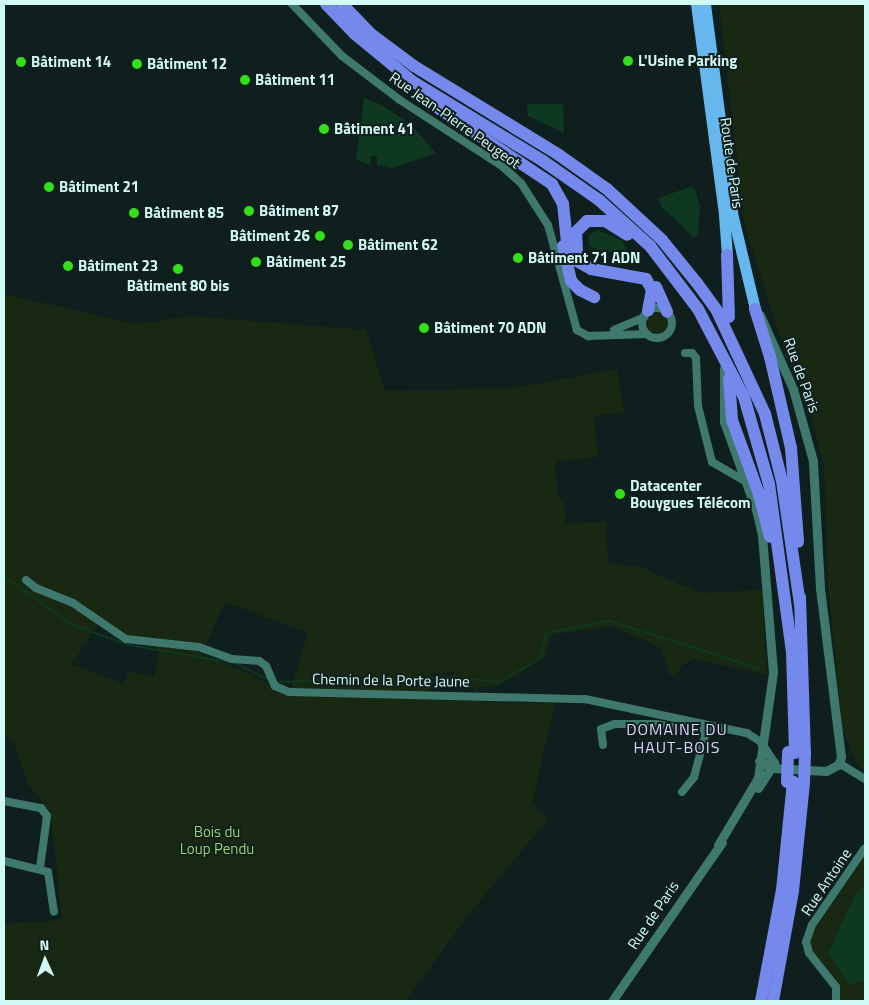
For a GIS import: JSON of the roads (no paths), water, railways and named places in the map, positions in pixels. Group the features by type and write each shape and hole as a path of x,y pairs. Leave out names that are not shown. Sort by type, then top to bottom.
{"highway":[{"path":"326,4 381,64 426,100 539,174 561,198 567,243 575,260 590,269 646,279 652,290 646,314"},
{"path":"342,4 371,34 414,66 558,155 607,189 662,240 711,302 741,358 765,414 782,481 800,605"},
{"path":"349,4 414,66"},
{"path":"355,34 412,81 542,161 599,200 650,246 693,300 744,396 767,476 792,651 796,753"},
{"path":"539,174 558,206 569,275 580,290 594,296"},
{"path":"667,312 654,280 648,274 591,262 581,256 575,237 582,224 597,219 617,227 693,300"},
{"path":"726,255 727,314"},
{"path":"755,309 770,357 791,448 800,605 793,891 773,1001"},
{"path":"727,373 732,420 759,494 770,538 796,753"},
{"path":"761,1001 782,890 795,782"}],"main road":[{"path":"690,4 705,75"},
{"path":"696,4 705,75"},
{"name":"Rue de Paris","path":"705,4 732,213 755,309"},
{"name":"Route de Paris","path":"705,75 724,215 726,255"}],"street":[{"name":"Rue Jean-Pierre Peugeot","path":"292,4 336,50 363,73 503,167 521,183 548,225 577,330 588,336 647,334"},
{"path":"608,334 646,314 658,308 667,312 672,320 668,334 659,338 647,334 642,326 646,314"},
{"name":"Rue de Paris","path":"755,309 764,320 793,389 813,461 820,588 841,756 840,763"},
{"path":"685,353 692,353 696,358 698,406 712,462 745,482"},
{"path":"727,373 724,422 762,535 772,657 771,694 761,742 768,762 829,771 840,763 865,779"},
{"path":"724,469 736,459"},
{"name":"Chemin de la Porte Jaune","path":"26,580 36,588 73,603 126,639 200,647 232,659 259,661 266,666 272,681 289,692 584,699 748,733 761,742"},
{"path":"603,745 601,729 615,724 655,724 706,732 718,726"},
{"path":"682,792 694,777 706,732"},
{"name":"Rue de Paris","path":"718,845 768,762"},
{"name":"Rue de Paris","path":"612,1001 718,845 754,787 760,772 768,762"},
{"path":"4,801 41,808 47,816 40,868"},
{"name":"Rue Antoine","path":"836,1001 836,986 806,949 812,925 865,848"},
{"path":"4,862 40,868 50,874 54,912"}],"waterway":[{"path":"4,576 71,624 128,645 228,662"},
{"path":"276,682 451,677 499,682 541,658 546,633 610,621 760,669"},
{"path":"233,662 269,680"}],"place":[{"name":"L'Usine Parking","path":"628,61"},
{"name":"Bâtiment 14","path":"21,62"},
{"name":"Bâtiment 12","path":"137,64"},
{"name":"Bâtiment 11","path":"245,80"},
{"name":"Bâtiment 41","path":"324,129"},
{"name":"Bâtiment 21","path":"49,187"},
{"name":"Bâtiment 87","path":"249,211"},
{"name":"Bâtiment 85","path":"134,213"},
{"name":"Bâtiment 26","path":"320,236"},
{"name":"Bâtiment 62","path":"348,245"},
{"name":"Bâtiment 71 ADN","path":"518,258"},
{"name":"Bâtiment 25","path":"256,262"},
{"name":"Bâtiment 23","path":"68,266"},
{"name":"Bâtiment 80 bis","path":"178,269"},
{"name":"Bâtiment 70 ADN","path":"424,328"},
{"name":"Datacenter Bouygues Télécom","path":"620,494"}],"district":[{"name":"DOMAINE DU HAUT-BOIS","path":"677,738"}],"park label":[{"name":"Bois du Loup Pendu","path":"217,840"}]}
